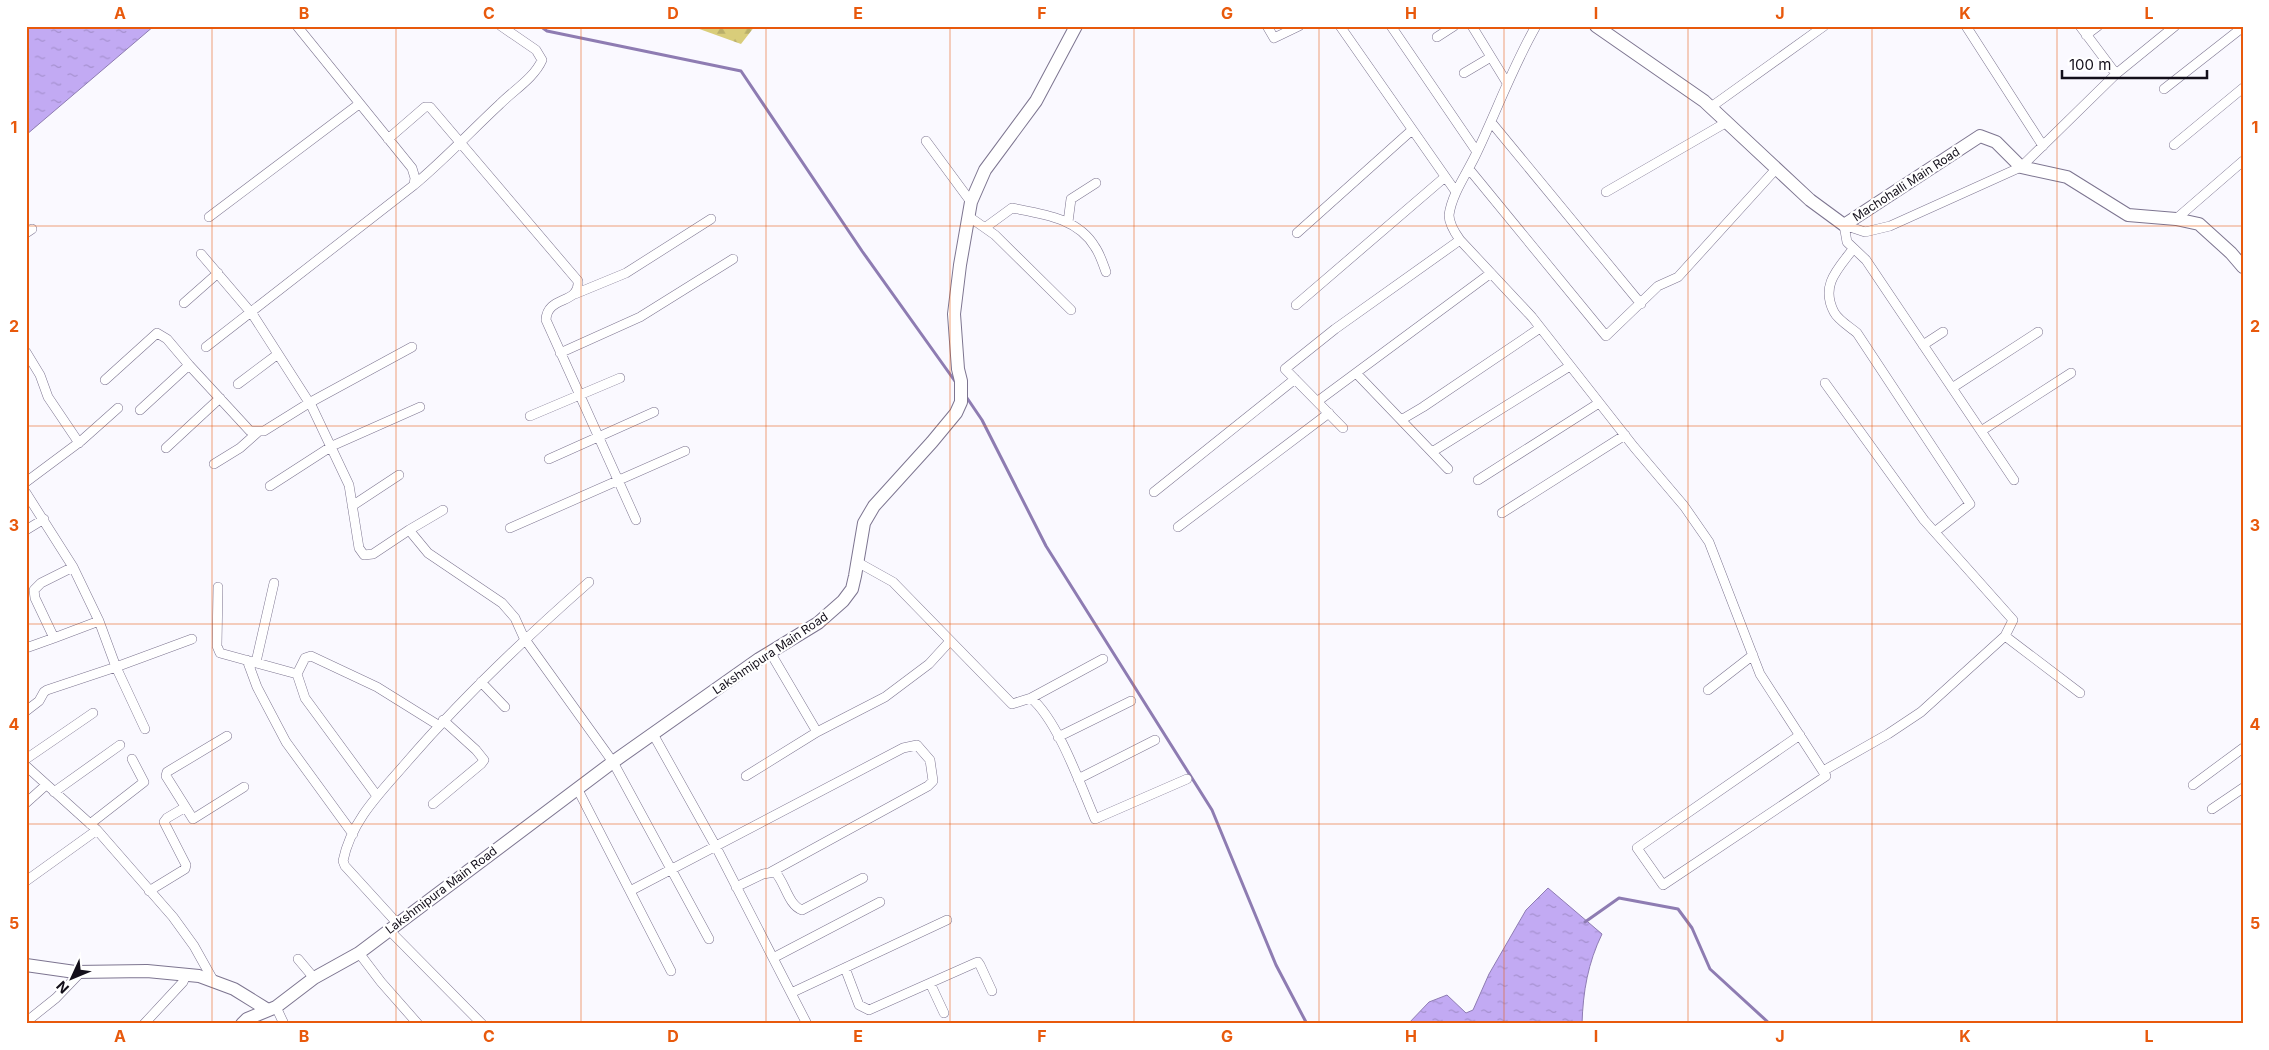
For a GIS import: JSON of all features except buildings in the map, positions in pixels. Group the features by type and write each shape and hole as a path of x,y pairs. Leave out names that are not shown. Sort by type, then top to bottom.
{"main road":[{"name":"Lakshmipura Main Road","path":"242,1024 247,1019 272,1008 314,978 358,952 577,788 770,652 818,623 843,601 852,589 864,523 874,506 938,435 956,413 961,402 961,382 958,369 954,314 971,202 985,170 1036,102 1076,26"},
{"name":"Machohalli Main Road","path":"1596,26 1711,108 1810,200 1844,225 1980,136 1996,142 2021,167"},
{"path":"2021,167 2067,177 2128,215 2176,218 2199,224 2231,253 2243,267"},
{"path":"26,965 81,972 148,971 186,975 213,980 272,1008"}],"street":[{"path":"297,26 412,168 415,178 414,185"},
{"path":"206,347 414,185 538,70 542,60 536,50 501,26"},
{"path":"1267,26 1274,38 1299,26"},
{"path":"1340,26 1456,192"},
{"path":"1391,26 1477,152"},
{"path":"1437,37 1454,26"},
{"path":"1472,26 1507,83"},
{"path":"1536,26 1507,83 1469,169 1456,192 1449,217 1452,227 1460,240 1540,328 1684,506 1710,542 1760,674 1800,735 1826,776 1663,886 1637,848 1800,735"},
{"path":"1711,108 1824,26"},
{"path":"1966,26 2043,146"},
{"path":"2080,26 2116,74"},
{"path":"2086,35 2098,26"},
{"path":"2014,480 1866,260 1847,242 1844,225 1865,232 1890,226 2021,167 2116,74 2175,26"},
{"path":"2164,89 2243,27"},
{"path":"1464,73 1492,58"},
{"path":"2174,145 2243,88"},
{"path":"208,217 359,104"},
{"path":"388,139 425,107 430,107 568,268 578,281 578,289 575,294"},
{"path":"1491,122 1641,304"},
{"path":"1606,192 1727,122"},
{"path":"1297,233 1412,130"},
{"path":"926,141 971,202"},
{"path":"2176,218 2243,161"},
{"path":"1469,169 1606,336 1658,286 1678,277 1776,168"},
{"path":"1296,305 1445,176"},
{"path":"1068,222 1071,199 1096,183"},
{"path":"986,227 1012,208 1068,222 1083,232 1095,246 1106,272"},
{"path":"968,216 986,227 1070,310"},
{"path":"636,520 548,326 547,312 550,308 575,294 626,272 711,219"},
{"path":"1343,428 1285,369 1460,240"},
{"path":"1853,249 1831,278 1829,295 1834,313 1857,333 1970,504 1936,531"},
{"path":"201,254 250,311 309,403 332,446 349,485 359,548 364,554 373,554 443,510"},
{"path":"560,352 640,316 733,259"},
{"path":"184,303 218,273"},
{"path":"1318,401 1490,273"},
{"path":"1401,420 1540,328"},
{"path":"1923,346 1943,332"},
{"path":"1952,388 2038,332"},
{"path":"105,380 157,333 167,339 250,431 258,432 264,431 309,403 412,347"},
{"path":"26,352 40,375 48,397 79,443"},
{"path":"238,384 278,354"},
{"path":"140,410 189,365"},
{"path":"1432,452 1570,366"},
{"path":"1356,373 1448,469"},
{"path":"1980,431 2071,374"},
{"path":"530,416 620,378"},
{"path":"1154,492 1295,379"},
{"path":"1823,771 1888,734 1921,712 2005,636 2013,620 1936,531 1924,520 1825,383"},
{"path":"166,448 220,398"},
{"path":"1478,480 1599,403"},
{"path":"270,486 332,446 420,406"},
{"path":"26,482 79,443 118,408"},
{"path":"549,459 654,412"},
{"path":"1178,527 1329,413"},
{"path":"214,464 240,448 258,432"},
{"path":"1502,513 1625,435"},
{"path":"510,528 685,450"},
{"path":"352,506 399,475"},
{"path":"26,493 73,567 99,621 116,667 145,729"},
{"path":"26,530 44,519"},
{"path":"409,530 428,553 502,603 515,618 524,638 613,762 709,939"},
{"path":"858,563 893,582 1012,704 1030,698 1104,659"},
{"path":"54,638 35,598 34,590 41,583 73,567"},
{"path":"482,1024 393,926 345,866 344,854 358,820 441,723 524,638 589,582"},
{"path":"274,583 252,661 257,686 286,742 353,834"},
{"path":"218,587 216,646 220,653 297,674"},
{"path":"26,648 99,621"},
{"path":"2005,636 2080,693"},
{"path":"26,711 39,702 47,690 192,639"},
{"path":"746,776 817,732 885,696 929,664 950,640"},
{"path":"770,652 817,732"},
{"path":"1708,690 1753,655"},
{"path":"377,796 305,698 297,674 305,658 311,656 352,673 441,723 476,750 484,760 481,764 433,804"},
{"path":"481,682 505,707"},
{"path":"1030,698 1041,707 1058,736 1095,819 1188,779"},
{"path":"1058,736 1131,700"},
{"path":"26,759 92,713"},
{"path":"653,734 715,845 807,1024"},
{"path":"227,736 167,772 166,776 190,817 195,819 244,788"},
{"path":"1078,779 1155,740"},
{"path":"54,792 120,745"},
{"path":"630,891 903,748 917,745 930,760 933,781 928,786 771,872 736,886"},
{"path":"2193,785 2243,748"},
{"path":"26,881 94,827 144,782 132,759"},
{"path":"26,766 94,827 173,917 194,946 213,980"},
{"path":"26,803 46,785"},
{"path":"577,788 670,971"},
{"path":"2212,809 2243,788"},
{"path":"149,891 185,869 186,865 164,822 167,818 184,808"},
{"path":"771,872 776,872 782,878 792,902 797,908 802,910 864,878"},
{"path":"773,958 880,902"},
{"path":"791,993 947,920"},
{"path":"358,952 380,982 418,1024"},
{"path":"298,959 314,978"},
{"path":"845,968 859,1005 869,1010 978,962 992,991"},
{"path":"26,1022 56,998 81,972"},
{"path":"144,1024 183,982 186,975"},
{"path":"930,983 944,1013"},
{"path":"272,1008 284,1024"}],"green space":[{"path":"691,26 755,26 741,44"}],"water":[{"path":"26,26 154,26 26,135"},
{"path":"1548,888 1602,934 1587,977 1582,1024 1408,1024 1429,1002 1447,995 1466,1013 1473,1010 1489,974 1526,910"}],"waterway":[{"path":"540,26 547,31 741,71 862,251 957,384"},
{"path":"965,395 982,420 1046,546 1212,810 1276,965 1307,1024"},
{"path":"1585,922 1619,898 1678,909 1692,928 1710,969 1770,1024"}]}
